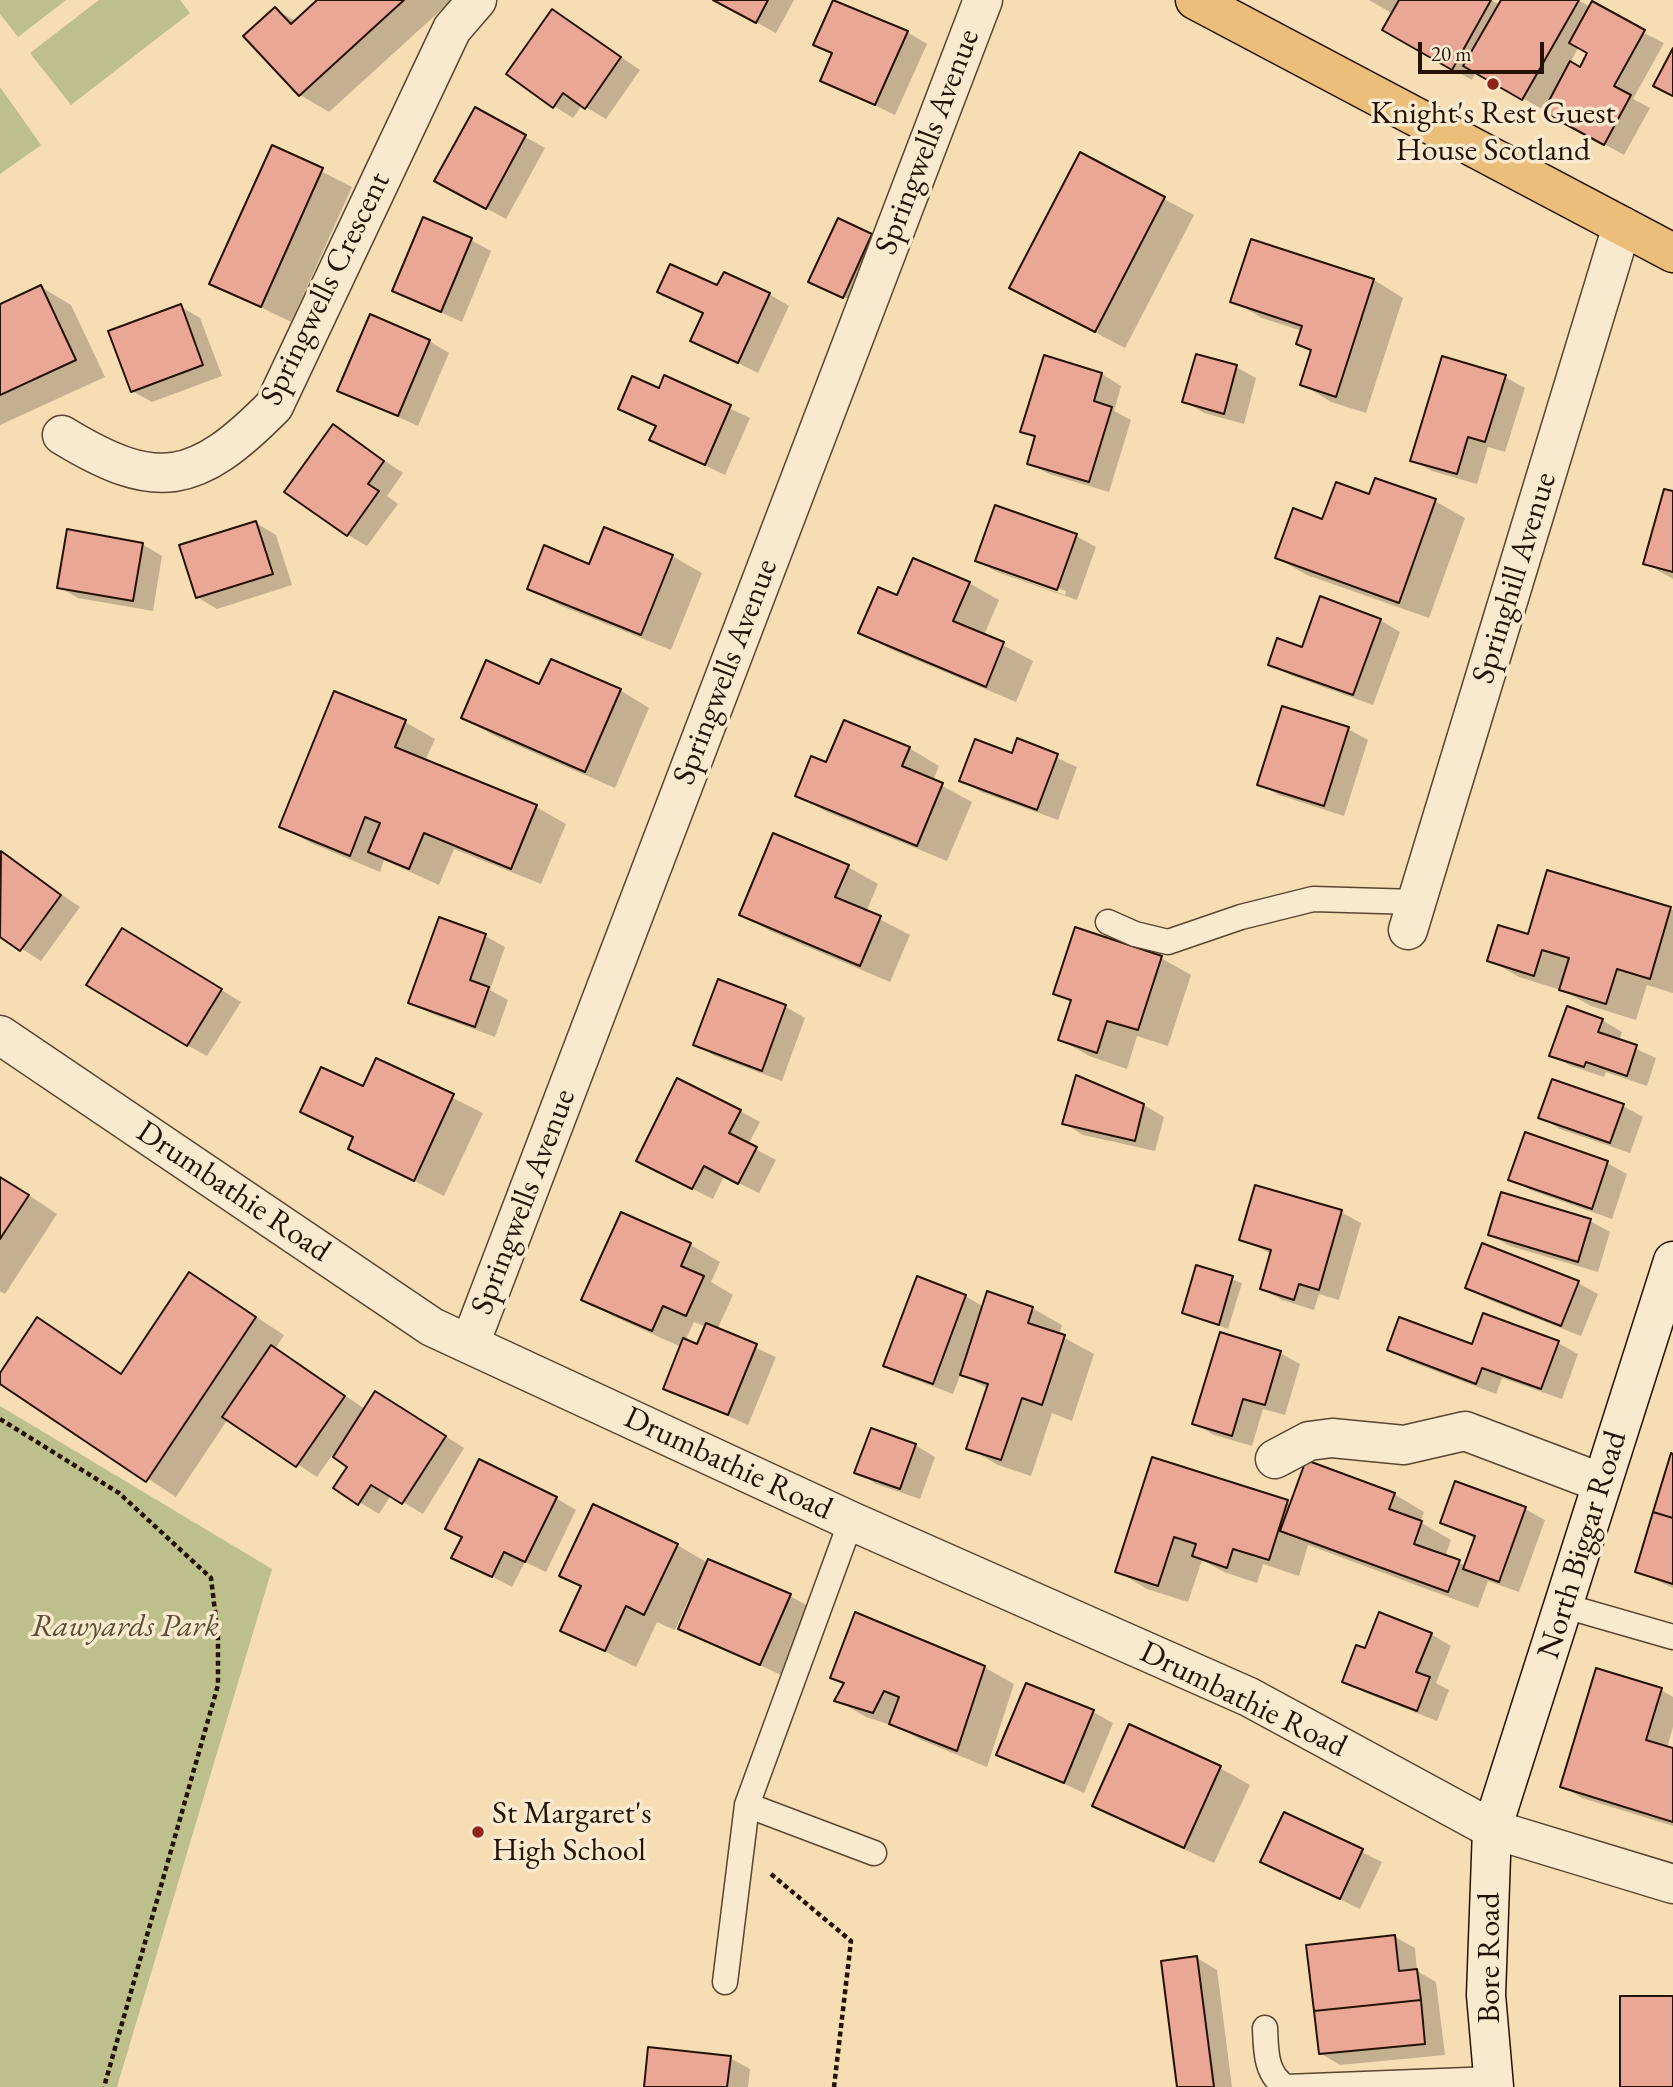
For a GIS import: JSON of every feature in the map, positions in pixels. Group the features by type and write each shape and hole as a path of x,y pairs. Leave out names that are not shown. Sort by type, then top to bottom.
{"main road":[{"path":"1195,0 1673,253"}],"street":[{"name":"Springwells Crescent","path":"62,435 129,470 163,475 189,469 218,453 253,427 274,406 452,29 477,0"},
{"name":"Springwells Avenue","path":"470,1344 983,0"},
{"name":"Springhill Avenue","path":"1412,916 1622,226"},
{"name":"Drumbathie Road","path":"0,1035 432,1327 851,1521 1249,1697 1492,1829 1673,1884"},
{"name":"North Biggar Road","path":"1492,1829 1673,1261"},
{"path":"1275,1459 1308,1441 1332,1438 1404,1445 1465,1431 1602,1483"},
{"name":"Bore Road","path":"1492,1829 1486,1995 1494,2083"}],"lane":[{"path":"1108,922 1135,934 1168,942 1241,917 1313,899 1412,916"},
{"path":"725,1982 747,1805 851,1521"},
{"path":"1565,1606 1673,1637"},
{"path":"747,1805 874,1853"},
{"path":"1265,2028 1271,2071 1276,2081 1286,2087 1494,2083"}],"path":[{"path":"0,1419 119,1493 211,1578 218,1636 218,1685 104,2087"},
{"path":"742,1848 851,1941 834,2087"}],"green space":[{"path":"0,0 66,0 18,37 0,14"},
{"path":"99,0 180,0 190,13 71,105 30,53"},
{"path":"0,87 41,145 0,174"},
{"name":"Rawyards Park","path":"0,1406 272,1569 117,2087 0,2087"}],"building":[{"path":"317,0 404,0 299,96 243,36 275,7 291,24"},
{"path":"713,0 768,0 756,23"},
{"path":"833,0 908,31 875,105 820,81 832,53 813,45"},
{"path":"1399,0 1491,0 1452,70 1382,30"},
{"path":"1501,0 1579,0 1522,100 1463,66"},
{"path":"1592,1 1645,30 1614,86 1631,95 1604,145 1543,112 1570,61 1580,67 1587,53 1569,43"},
{"path":"552,9 621,57 585,109 563,93 553,108 506,74"},
{"path":"1673,48 1673,96 1653,86"},
{"path":"475,107 526,135 486,209 434,181"},
{"path":"272,145 323,168 261,307 209,284"},
{"path":"1080,152 1165,197 1095,332 1009,288"},
{"path":"423,217 472,238 441,312 392,291"},
{"path":"838,218 872,234 843,298 808,282"},
{"path":"1251,239 1374,279 1336,397 1300,385 1311,350 1296,344 1302,326 1230,302"},
{"path":"670,264 717,285 724,272 770,293 738,363 690,341 703,313 657,292"},
{"path":"41,285 76,360 0,395 0,304"},
{"path":"181,304 203,365 131,392 108,331"},
{"path":"370,314 430,340 398,416 337,391"},
{"path":"1196,354 1237,365 1224,414 1182,402"},
{"path":"1044,355 1102,373 1094,401 1112,407 1089,482 1027,464 1035,436 1020,432"},
{"path":"1442,356 1506,375 1485,442 1468,437 1457,474 1410,461"},
{"path":"664,375 731,405 705,465 649,440 656,426 618,409 632,376 659,388"},
{"path":"333,424 384,461 368,484 379,491 347,536 284,492"},
{"path":"1375,478 1436,499 1399,603 1275,558 1293,508 1322,519 1336,482 1369,494"},
{"path":"1664,489 1673,491 1673,572 1643,564"},
{"path":"995,505 1077,534 1057,590 975,561"},
{"path":"256,521 273,574 196,598 179,545"},
{"path":"604,527 673,555 641,635 527,589 544,545 589,564"},
{"path":"67,529 143,543 133,601 57,588"},
{"path":"913,558 970,582 953,621 1004,642 986,687 858,633 878,587 897,595"},
{"path":"1320,596 1381,619 1353,695 1268,665 1277,638 1302,647"},
{"path":"551,659 621,689 585,772 461,718 486,660 539,684"},
{"path":"334,691 406,720 395,747 537,805 511,869 424,833 409,869 368,852 380,823 365,817 350,856 279,827"},
{"path":"1282,706 1349,727 1324,806 1257,785"},
{"path":"844,720 910,747 902,766 943,783 917,846 795,796 811,756 826,762"},
{"path":"1017,738 1058,754 1037,810 959,781 975,739 1012,753"},
{"path":"773,833 849,865 835,897 881,916 860,966 739,915"},
{"path":"1,851 61,895 20,951 0,937"},
{"path":"1547,870 1671,907 1650,979 1617,969 1606,1004 1559,990 1569,958 1542,950 1534,976 1487,961 1498,925 1528,934"},
{"path":"439,917 486,934 470,980 489,987 475,1027 408,1003"},
{"path":"1075,927 1162,956 1138,1030 1107,1021 1097,1053 1058,1040 1071,1000 1053,994"},
{"path":"122,928 222,989 187,1046 86,985"},
{"path":"718,979 786,1005 762,1071 693,1045"},
{"path":"1567,1006 1603,1019 1598,1032 1637,1045 1627,1076 1586,1062 1584,1067 1549,1056"},
{"path":"376,1058 454,1094 414,1181 348,1149 353,1137 300,1112 321,1067 363,1086"},
{"path":"1076,1075 1144,1104 1135,1141 1062,1124"},
{"path":"677,1078 741,1110 729,1133 757,1147 738,1184 704,1166 692,1189 636,1161"},
{"path":"1552,1079 1624,1104 1610,1143 1538,1118"},
{"path":"1525,1132 1608,1161 1592,1209 1508,1180"},
{"path":"0,1177 29,1195 0,1239"},
{"path":"1255,1185 1342,1210 1319,1290 1299,1284 1294,1300 1260,1289 1271,1250 1239,1240"},
{"path":"1501,1192 1591,1219 1578,1262 1488,1235"},
{"path":"621,1212 691,1243 681,1266 704,1276 686,1316 663,1306 652,1331 581,1300"},
{"path":"1482,1243 1579,1281 1561,1326 1465,1288"},
{"path":"1196,1265 1233,1276 1219,1325 1182,1313"},
{"path":"189,1272 256,1317 146,1482 0,1384 0,1373 37,1317 121,1374"},
{"path":"917,1276 966,1295 933,1384 883,1366"},
{"path":"987,1291 1033,1307 1028,1323 1065,1335 1042,1405 1022,1398 1001,1460 966,1449 988,1384 960,1375"},
{"path":"1483,1313 1559,1341 1541,1389 1482,1368 1476,1384 1387,1350 1399,1317 1472,1344"},
{"path":"706,1323 757,1344 728,1415 663,1389 683,1338 697,1344"},
{"path":"1220,1332 1281,1351 1265,1405 1243,1399 1232,1436 1192,1424"},
{"path":"271,1345 345,1396 296,1467 222,1417"},
{"path":"375,1391 446,1436 402,1504 371,1485 358,1505 333,1488 347,1467 333,1457"},
{"path":"871,1428 916,1444 900,1489 854,1473"},
{"path":"1671,1453 1673,1454 1673,1518 1653,1512"},
{"path":"1152,1457 1288,1500 1269,1560 1233,1549 1227,1568 1192,1556 1196,1544 1174,1537 1158,1586 1115,1572"},
{"path":"479,1459 557,1497 525,1562 504,1552 492,1577 451,1558 462,1537 445,1529"},
{"path":"1306,1460 1395,1493 1389,1509 1422,1521 1414,1544 1460,1560 1448,1592 1280,1531"},
{"path":"1455,1481 1526,1507 1499,1582 1463,1569 1475,1536 1440,1523"},
{"path":"593,1504 678,1544 644,1615 626,1606 605,1651 560,1631 581,1586 559,1576"},
{"path":"1653,1512 1673,1518 1673,1584 1635,1572"},
{"path":"708,1559 791,1594 760,1665 678,1629"},
{"path":"855,1612 985,1666 957,1751 889,1724 899,1697 884,1691 873,1713 834,1701 844,1683 830,1678"},
{"path":"1379,1612 1432,1633 1416,1672 1430,1677 1417,1711 1342,1682 1356,1645 1365,1648"},
{"path":"1596,1668 1662,1688 1646,1740 1673,1748 1673,1822 1560,1787"},
{"path":"1026,1683 1094,1710 1064,1783 996,1755"},
{"path":"1129,1724 1221,1766 1184,1848 1092,1806"},
{"path":"1284,1812 1363,1849 1340,1899 1260,1862"},
{"path":"1395,1935 1399,1971 1417,1969 1421,2000 1314,2011 1306,1945"},
{"path":"1197,1956 1214,2087 1177,2087 1161,1961"},
{"path":"1620,1996 1673,1996 1673,2087 1620,2087"},
{"path":"1421,2000 1425,2044 1319,2054 1314,2011"},
{"path":"648,2047 731,2056 727,2087 644,2087"}],"place":[{"name":"Knight's Rest Guest House Scotland","path":"1493,84"},
{"name":"St Margaret's High School","path":"478,1832"}]}
